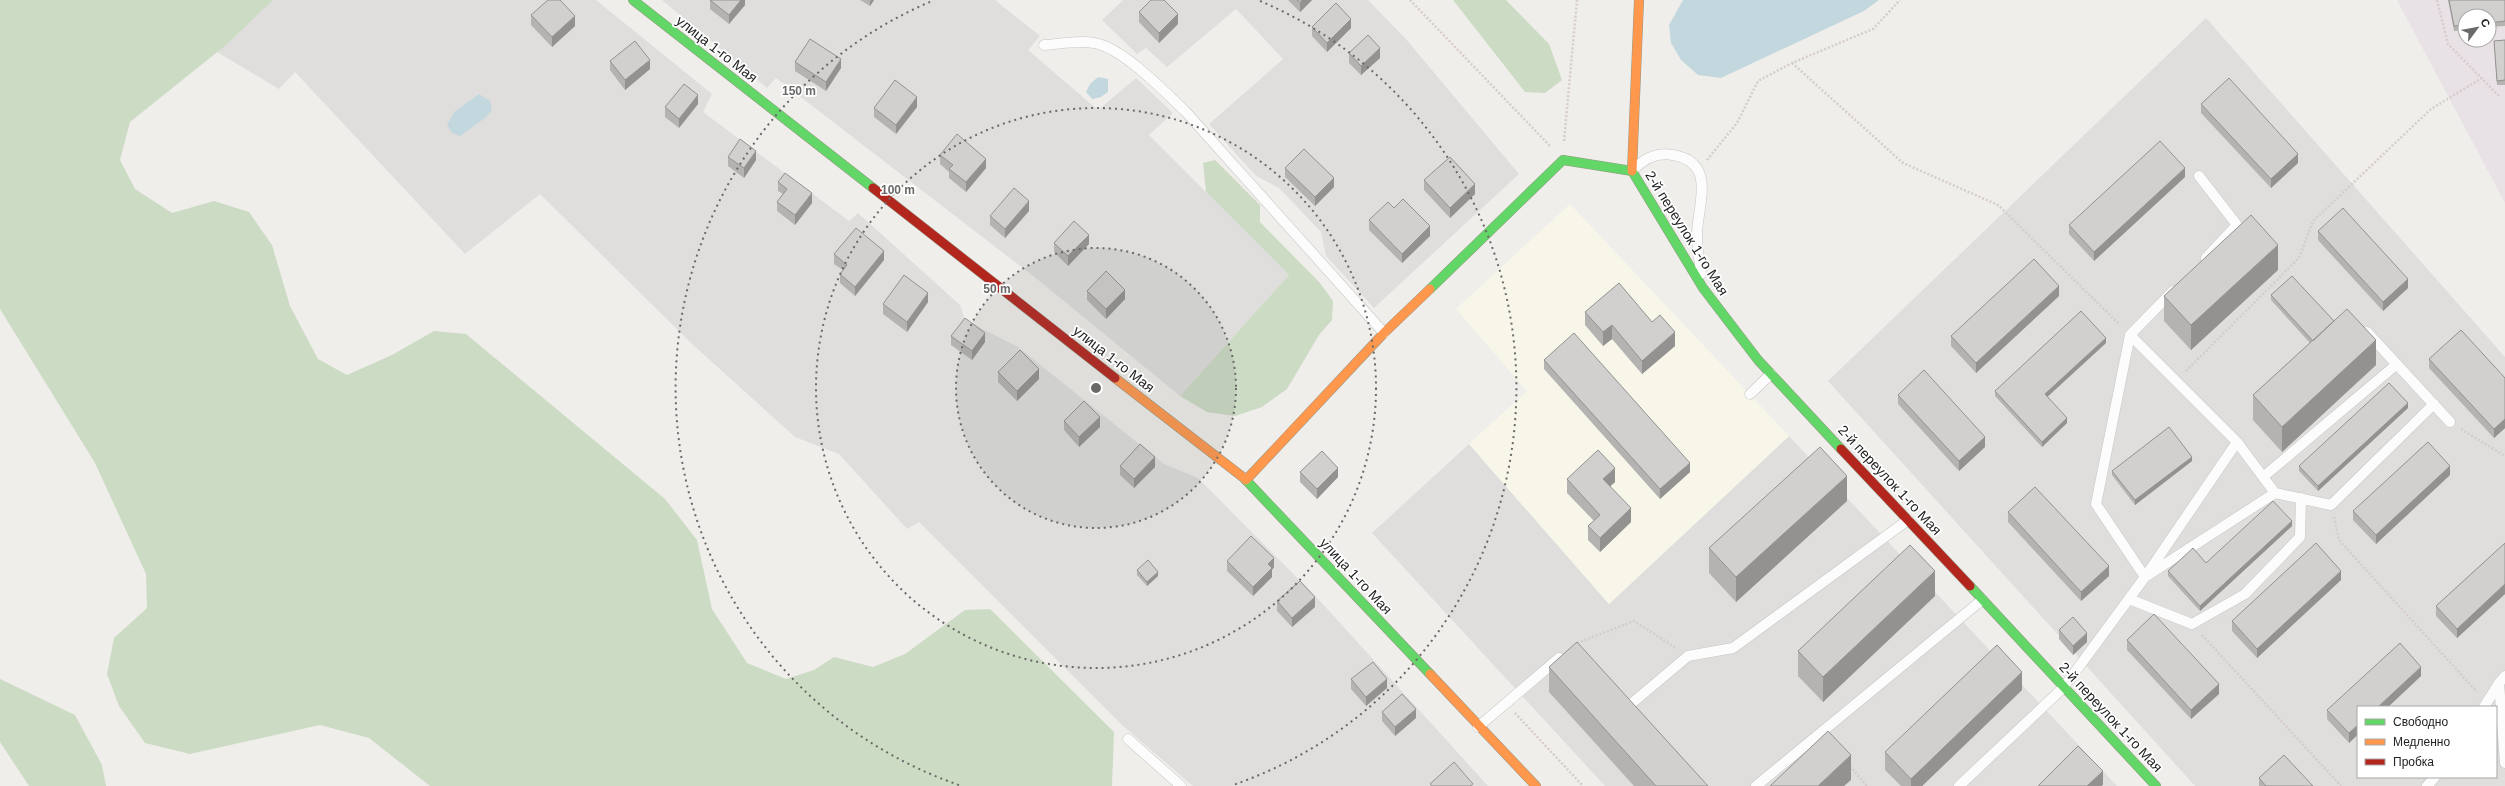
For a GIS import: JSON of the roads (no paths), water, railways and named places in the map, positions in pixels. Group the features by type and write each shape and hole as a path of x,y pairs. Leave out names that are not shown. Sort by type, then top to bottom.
{"street":[{"name":"улица 1-го Мая","path":"633,0 1246,480 1478,727 1536,786"},
{"path":"1246,480 1384,333 1563,160 1632,171 1639,0"},
{"name":"2-й переулок 1-го Мая","path":"1632,171 1703,288 1730,325 1771,374 2156,786"}],"lane":[{"path":"1044,45 1094,43 1124,57 1150,78 1186,112 1384,333"},
{"path":"1632,171 1647,158 1665,153 1678,156 1690,162 1698,171 1703,183 1696,237 1703,288"},
{"path":"2199,176 2238,225 2200,264"},
{"path":"2145,577 2096,504 2130,335 2178,286"},
{"path":"2362,326 2450,422"},
{"path":"2130,335 2237,442 2275,493 2331,505 2434,404"},
{"path":"2263,477 2397,364"},
{"path":"1750,394 1771,374"},
{"path":"1959,786 2064,687 2145,577 2237,442"},
{"path":"2145,577 2275,493"},
{"path":"2129,599 2192,624 2245,594 2300,537 2301,498"},
{"path":"1631,704 1688,656 1733,648 1908,520"},
{"path":"1756,786 1982,600"},
{"path":"1478,727 1576,644"},
{"path":"2485,705 2502,680"},
{"path":"2502,680 2502,761"},
{"path":"1128,739 1181,786"},
{"path":"2428,786 2434,778"}]}
